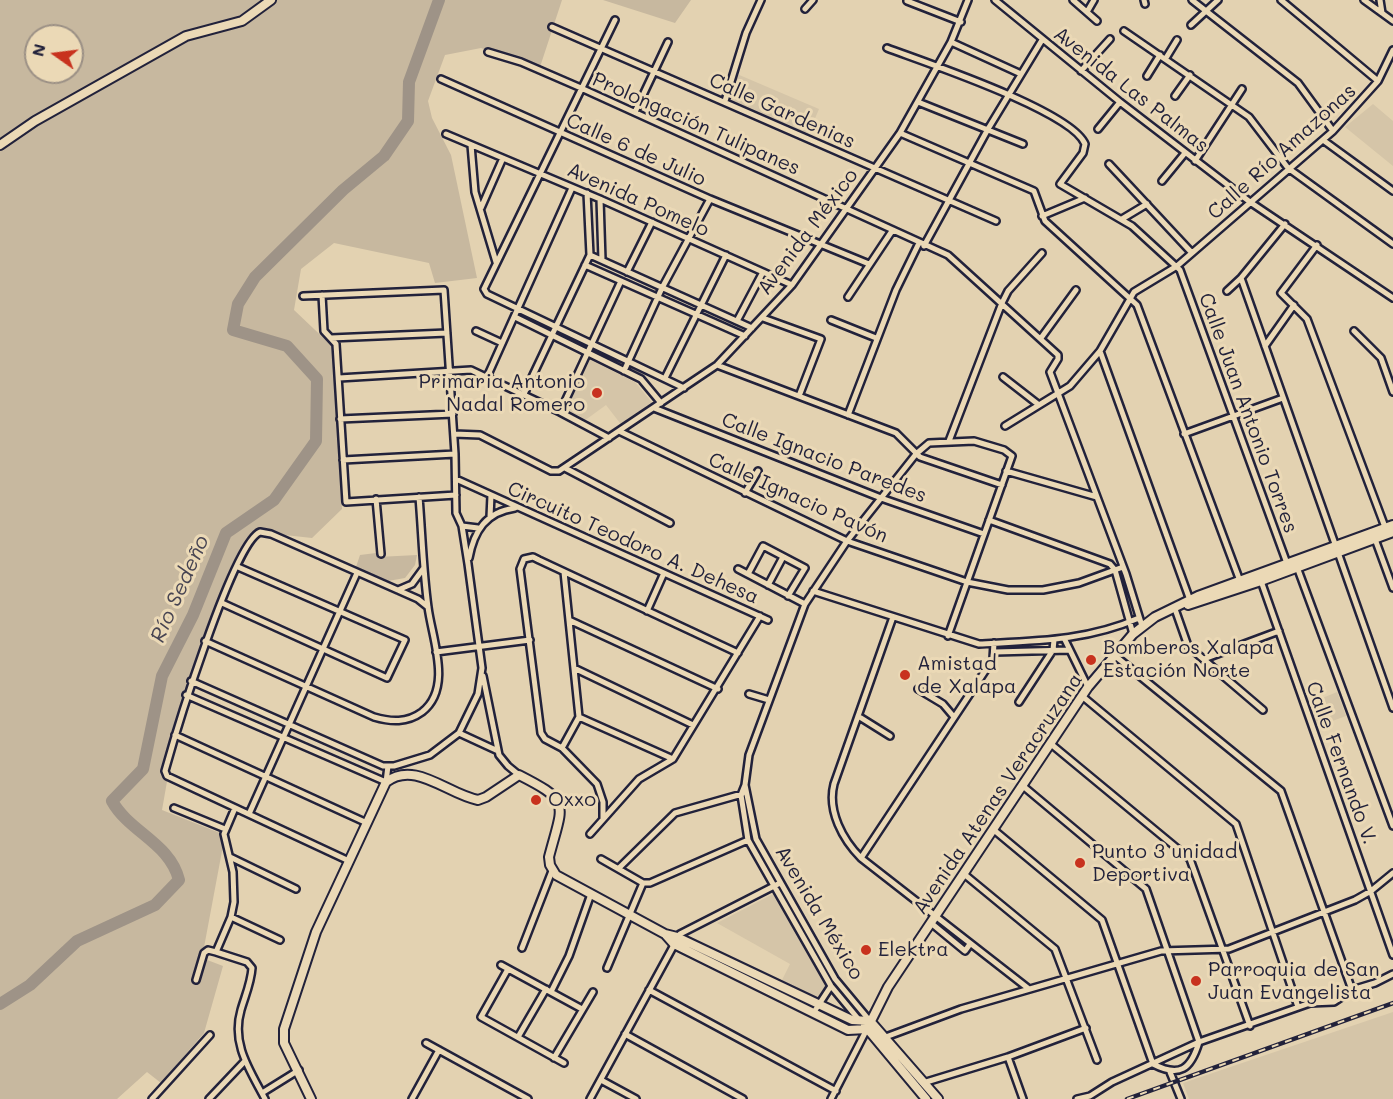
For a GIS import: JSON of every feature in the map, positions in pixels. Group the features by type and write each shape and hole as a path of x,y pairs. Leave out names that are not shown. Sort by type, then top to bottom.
{"main road":[{"path":"0,145 35,121 186,36 232,25 271,0"},
{"name":"Avenida Atenas Veracruzana","path":"1188,603 1261,581 1389,526"},
{"name":"Avenida Atenas Veracruzana","path":"1336,549 1393,532"},
{"name":"Avenida Atenas Veracruzana","path":"868,1025 888,987 1088,687 1141,622 1240,582 1291,567"},
{"path":"311,1099 284,1043 284,1029 313,940 386,782 400,774 419,776 477,800 486,797 519,775 549,790 558,801 560,815 549,857 552,871 676,941 816,1008 860,1021"},
{"path":"816,1008 848,1030 868,1025"},
{"name":"Avenida México","path":"860,1021 868,1025 938,1099"},
{"name":"Avenida México","path":"881,1039 926,1099"}],"street":[{"path":"724,101 746,33 761,0"},
{"path":"805,9 813,0"},
{"name":"Avenida México","path":"454,434 480,435 556,472 717,365 792,285 876,170 900,133 951,42 968,0"},
{"path":"1073,0 1097,21"},
{"path":"1087,12 1094,0"},
{"path":"1192,0 1298,83 1333,131"},
{"path":"1191,25 1218,0"},
{"path":"1281,0 1378,81"},
{"path":"1364,0 1392,18"},
{"path":"1380,0 1382,13"},
{"path":"908,1 961,22"},
{"name":"Avenida Las Palmas","path":"997,1 1042,40 1195,161 1250,202 1393,298"},
{"path":"615,20 484,289 487,294 684,388"},
{"name":"Calle Gardenias","path":"552,27 655,70 876,170 996,221"},
{"path":"1124,31 1255,122 1288,168 1393,244"},
{"path":"1081,71 1110,39"},
{"path":"848,415 876,338 922,244 950,201 988,129 1042,40"},
{"path":"1147,76 1177,40"},
{"path":"635,112 668,42"},
{"path":"951,42 1021,75"},
{"path":"887,48 937,66 1056,118 1081,137 1085,144 1083,153 1060,184 1122,219 1177,266"},
{"name":"Calle Río Amazonas","path":"1130,297 1138,288 1177,266 1333,131 1378,81 1391,63 1393,50"},
{"name":"Prolongación Tulipanes","path":"488,52 533,67 581,88 952,258 1059,357 1049,370 1059,395"},
{"path":"1175,96 1190,75"},
{"name":"Calle 6 de Julio","path":"441,79 710,199 869,264"},
{"path":"1195,161 1242,89"},
{"path":"918,102 1023,144"},
{"path":"1098,129 1120,102"},
{"path":"900,133 1034,191 1045,221 1137,305 1240,582"},
{"name":"Avenida Pomelo","path":"446,134 690,238 792,285"},
{"path":"1323,140 1393,191"},
{"path":"471,144 475,192 496,262"},
{"path":"1162,181 1185,153"},
{"path":"481,208 503,158"},
{"path":"1109,164 1192,253"},
{"path":"487,377 572,188"},
{"path":"524,394 590,255 586,193"},
{"path":"1042,216 1085,198"},
{"path":"600,199 602,260"},
{"path":"624,370 662,288 710,199"},
{"path":"1122,219 1147,204"},
{"path":"627,272 652,222"},
{"path":"1227,291 1241,278 1285,224"},
{"path":"848,297 892,231"},
{"path":"1317,245 1281,293 1306,319 1389,526"},
{"path":"949,441 1002,303 1008,291 1042,253"},
{"path":"590,255 752,328"},
{"path":"665,378 726,255"},
{"path":"585,265 745,336"},
{"name":"Calle Juan Antonio Torres","path":"1177,266 1291,567 1393,826"},
{"path":"737,321 762,272"},
{"path":"1241,278 1393,708"},
{"path":"560,412 621,281"},
{"path":"303,296 444,290 453,414 456,513 462,526 482,668 498,751 507,766 519,775"},
{"path":"1041,338 1077,290"},
{"path":"322,296 324,331 336,344 346,502 456,495"},
{"path":"1005,426 1059,395 1070,386 1100,351 1130,297"},
{"path":"1265,346 1294,305"},
{"path":"515,317 641,379 661,403"},
{"path":"763,318 821,339 799,396"},
{"path":"831,320 876,338"},
{"path":"476,331 502,343"},
{"path":"1354,331 1381,358 1393,392"},
{"path":"331,338 447,333"},
{"path":"1100,351 1188,603"},
{"path":"717,365 896,433 916,454 1002,485"},
{"path":"339,378 471,370 524,394 609,438"},
{"path":"1003,377 1039,405"},
{"path":"813,591 948,636 979,644 1003,641 1065,640 1110,630 1130,622 1141,622 1059,395"},
{"path":"1184,434 1283,398"},
{"name":"Calle Ignacio Paredes","path":"654,408 881,498 984,534"},
{"path":"340,419 453,414"},
{"name":"Calle Ignacio Pavón","path":"620,431 847,541 968,582 1008,590 1043,590 1079,583 1123,567"},
{"path":"916,454 929,443 949,441 980,442 1004,450 1012,456 948,636"},
{"path":"343,460 455,454"},
{"name":"Avenida México","path":"860,1021 831,986 748,840 741,795 745,785 749,755 805,604 847,541 916,454"},
{"path":"565,468 670,523"},
{"path":"745,493 758,471"},
{"path":"1006,471 1097,497"},
{"name":"Circuito Teodoro A. Dehesa","path":"456,479 760,616 673,759 639,779 590,834"},
{"path":"490,517 491,495"},
{"path":"205,641 374,717 405,721 426,709 436,692 438,679 428,607 419,497"},
{"path":"376,500 381,554"},
{"path":"468,564 478,528 500,511 516,507"},
{"path":"989,520 1102,561 1115,570 1133,634"},
{"path":"462,526 478,528"},
{"path":"349,861 165,774 186,695 205,641 238,567 252,537 260,532 271,534 398,590 428,607"},
{"path":"1375,539 1393,588"},
{"path":"748,573 763,546 805,568 788,596"},
{"path":"603,818 603,802 597,784 562,748 545,739 541,734 521,563 524,559 533,557 738,653"},
{"path":"768,585 783,557"},
{"path":"398,590 417,579 424,566"},
{"path":"222,603 387,678 405,640 238,567"},
{"path":"738,569 805,604"},
{"path":"562,748 579,717 564,572"},
{"path":"249,814 357,573"},
{"path":"647,611 664,573"},
{"name":"Calle Fernando V.","path":"1261,581 1393,955"},
{"path":"1175,609 1188,646 1263,710"},
{"path":"760,616 768,620"},
{"path":"893,617 832,793 844,839 861,858 934,920 965,951 970,944 1029,990"},
{"path":"569,620 717,689"},
{"path":"1203,659 1279,632"},
{"path":"436,652 530,640"},
{"path":"1018,702 1053,650 1054,640"},
{"path":"1065,640 1088,687"},
{"path":"861,858 995,652 994,643"},
{"path":"995,652 1069,650"},
{"path":"1114,655 1281,791 1352,990"},
{"path":"191,681 288,726 388,766 415,761 442,749 459,733 478,694 482,668"},
{"path":"574,668 693,725"},
{"path":"918,689 943,704 954,717"},
{"path":"749,694 769,700"},
{"path":"186,695 386,782 388,766"},
{"path":"1082,696 1236,824 1298,1007"},
{"path":"858,716 890,736"},
{"path":"579,717 673,759"},
{"path":"459,733 498,751"},
{"path":"175,735 367,823"},
{"path":"1051,744 1190,859 1250,1026"},
{"path":"415,761 419,776"},
{"name":"Avenida México","path":"745,785 756,839 835,979 868,1025"},
{"path":"994,830 1102,920 1153,1064 1170,1072 1182,1069 1190,1063 1199,1041 1146,889 1023,786"},
{"path":"619,868 675,813 748,793"},
{"path":"174,808 225,828"},
{"path":"216,952 231,917 234,893 230,857 224,839 225,828 235,808"},
{"path":"601,859 643,883 650,884 748,840"},
{"path":"230,857 296,889"},
{"path":"522,948 552,871"},
{"path":"881,1039 961,1009 1167,950 1224,950 1324,912 1371,891 1393,873"},
{"path":"964,874 1055,949 1097,1060"},
{"path":"608,968 643,883"},
{"path":"590,1099 676,941 687,929 780,883"},
{"path":"518,1037 569,956 591,894"},
{"path":"231,917 280,940"},
{"path":"196,980 204,953 208,950 247,962 252,968 238,1023 238,1035 244,1062 264,1096 299,1070"},
{"path":"501,965 582,1009"},
{"path":"508,969 481,1017 564,1063"},
{"path":"1077,1099 1090,1096 1112,1082 1199,1041 1250,1026 1315,1002 1334,1002 1352,990 1375,983 1393,974"},
{"path":"816,1008 831,986"},
{"path":"649,990 836,1091"},
{"path":"554,1058 592,992"},
{"path":"831,1099 868,1025"},
{"path":"916,1086 1008,1057 1086,1028"},
{"path":"625,1034 743,1099"},
{"path":"152,1099 210,1035"},
{"path":"426,1043 528,1099"},
{"path":"422,1099 413,1097 439,1050"},
{"path":"1008,1057 1023,1099"},
{"path":"209,1099 244,1062"},
{"path":"1170,1072 1181,1099"},
{"path":"601,1080 636,1099"}],"shaded area":[{"path":"0,0 562,0 539,70 481,48 445,55 428,101 432,118 451,155 477,278 435,283 429,263 334,243 301,269 294,310 333,347 334,364 344,400 338,433 342,509 312,538 257,532 181,702 162,810 225,835 202,958 223,966 204,1033 161,1083 147,1072 117,1099 0,1099"},
{"path":"603,0 691,0 675,23"},
{"path":"737,74 819,109 808,135 730,100"},
{"path":"1373,104 1393,121 1393,166 1345,127"},
{"name":"Primaria Antonio Nadal Romero","path":"590,360 635,382 654,405 623,427 606,405 584,421 565,410"},
{"path":"376,553 378,557 417,555 415,565 405,578 388,581 356,567 360,555"},
{"path":"1337,692 1346,716 1316,727 1308,704"},
{"path":"775,893 827,985 817,1002 780,984 790,964 717,923"},
{"path":"1393,1012 1393,1099 1189,1099 1183,1083"}],"waterway":[{"name":"Río Sedeño","path":"0,1004 30,985 77,941 155,905 179,880 167,856 128,821 112,801 143,769 162,676 193,615 226,533 274,500 316,441 317,379 287,346 233,330 238,304 255,277 343,190 384,156 408,121 409,82 439,0"}],"railway":[{"path":"1127,1099 1393,1003"}],"place":[{"name":"Primaria Antonio Nadal Romero","path":"597,393"},
{"name":"Bomberos Xalapa Estación Norte","path":"1091,660"},
{"name":"Amistad de Xalapa","path":"905,675"},
{"name":"Oxxo","path":"536,800"},
{"name":"Punto 3 unidad Deportiva","path":"1080,863"},
{"name":"Elektra","path":"866,950"},
{"name":"Parroquia de San Juan Evangelista","path":"1196,981"}]}
